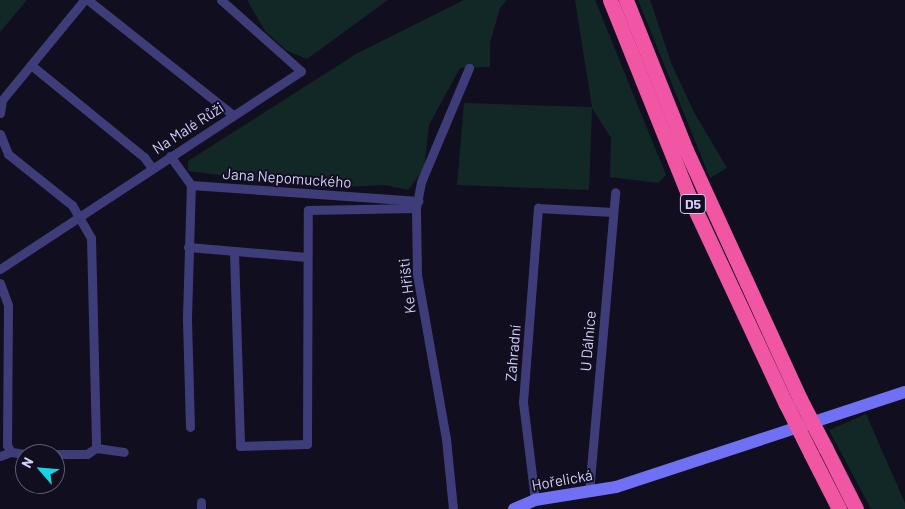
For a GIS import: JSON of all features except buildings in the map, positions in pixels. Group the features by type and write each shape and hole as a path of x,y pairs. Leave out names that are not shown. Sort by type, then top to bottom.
{"highway":[{"name":"D5","path":"610,0 687,192 793,401 826,450 856,509"},
{"name":"D5","path":"626,0 686,150 793,401 811,454 839,509"}],"main road":[{"name":"Hořelická","path":"514,509 534,500 616,487 904,393"}],"street":[{"path":"0,113 2,100 84,0"},
{"path":"88,0 233,115"},
{"name":"Na Malé Růži","path":"79,216 301,71 221,0"},
{"path":"31,65 144,157 152,168"},
{"name":"Ke Hřišti","path":"452,509 446,439 417,274 417,205 421,182 469,68"},
{"path":"0,134 8,154 72,206 91,238 94,252 96,448"},
{"path":"170,156 191,185 188,247 190,427"},
{"name":"Jana Nepomuckého","path":"191,185 417,205"},
{"name":"U Dálnice","path":"589,492 615,192"},
{"name":"Jana Nepomuckého","path":"307,257 308,210 417,205"},
{"name":"Zahradní","path":"534,500 523,402 538,208 613,212"},
{"path":"0,269 79,216"},
{"path":"188,247 307,257 308,444 240,446 234,252"},
{"path":"0,283 8,305 7,446 5,455"},
{"path":"65,454 87,454 96,448 124,452"}],"green space":[{"path":"0,0 27,0 0,32"},
{"path":"247,0 388,0 307,59 286,50 265,31"},
{"path":"464,0 507,0 500,8 490,43 490,67 460,68 429,125 424,169 408,190 385,185 319,188 188,171 188,161 356,54"},
{"path":"575,0 595,0 666,175 658,183 610,177 611,138 592,108 589,190 457,185 464,103 592,107"},
{"path":"638,0 650,0 672,65 695,114 727,168 710,178"},
{"path":"866,414 905,503 905,509 871,509 829,430"}]}
